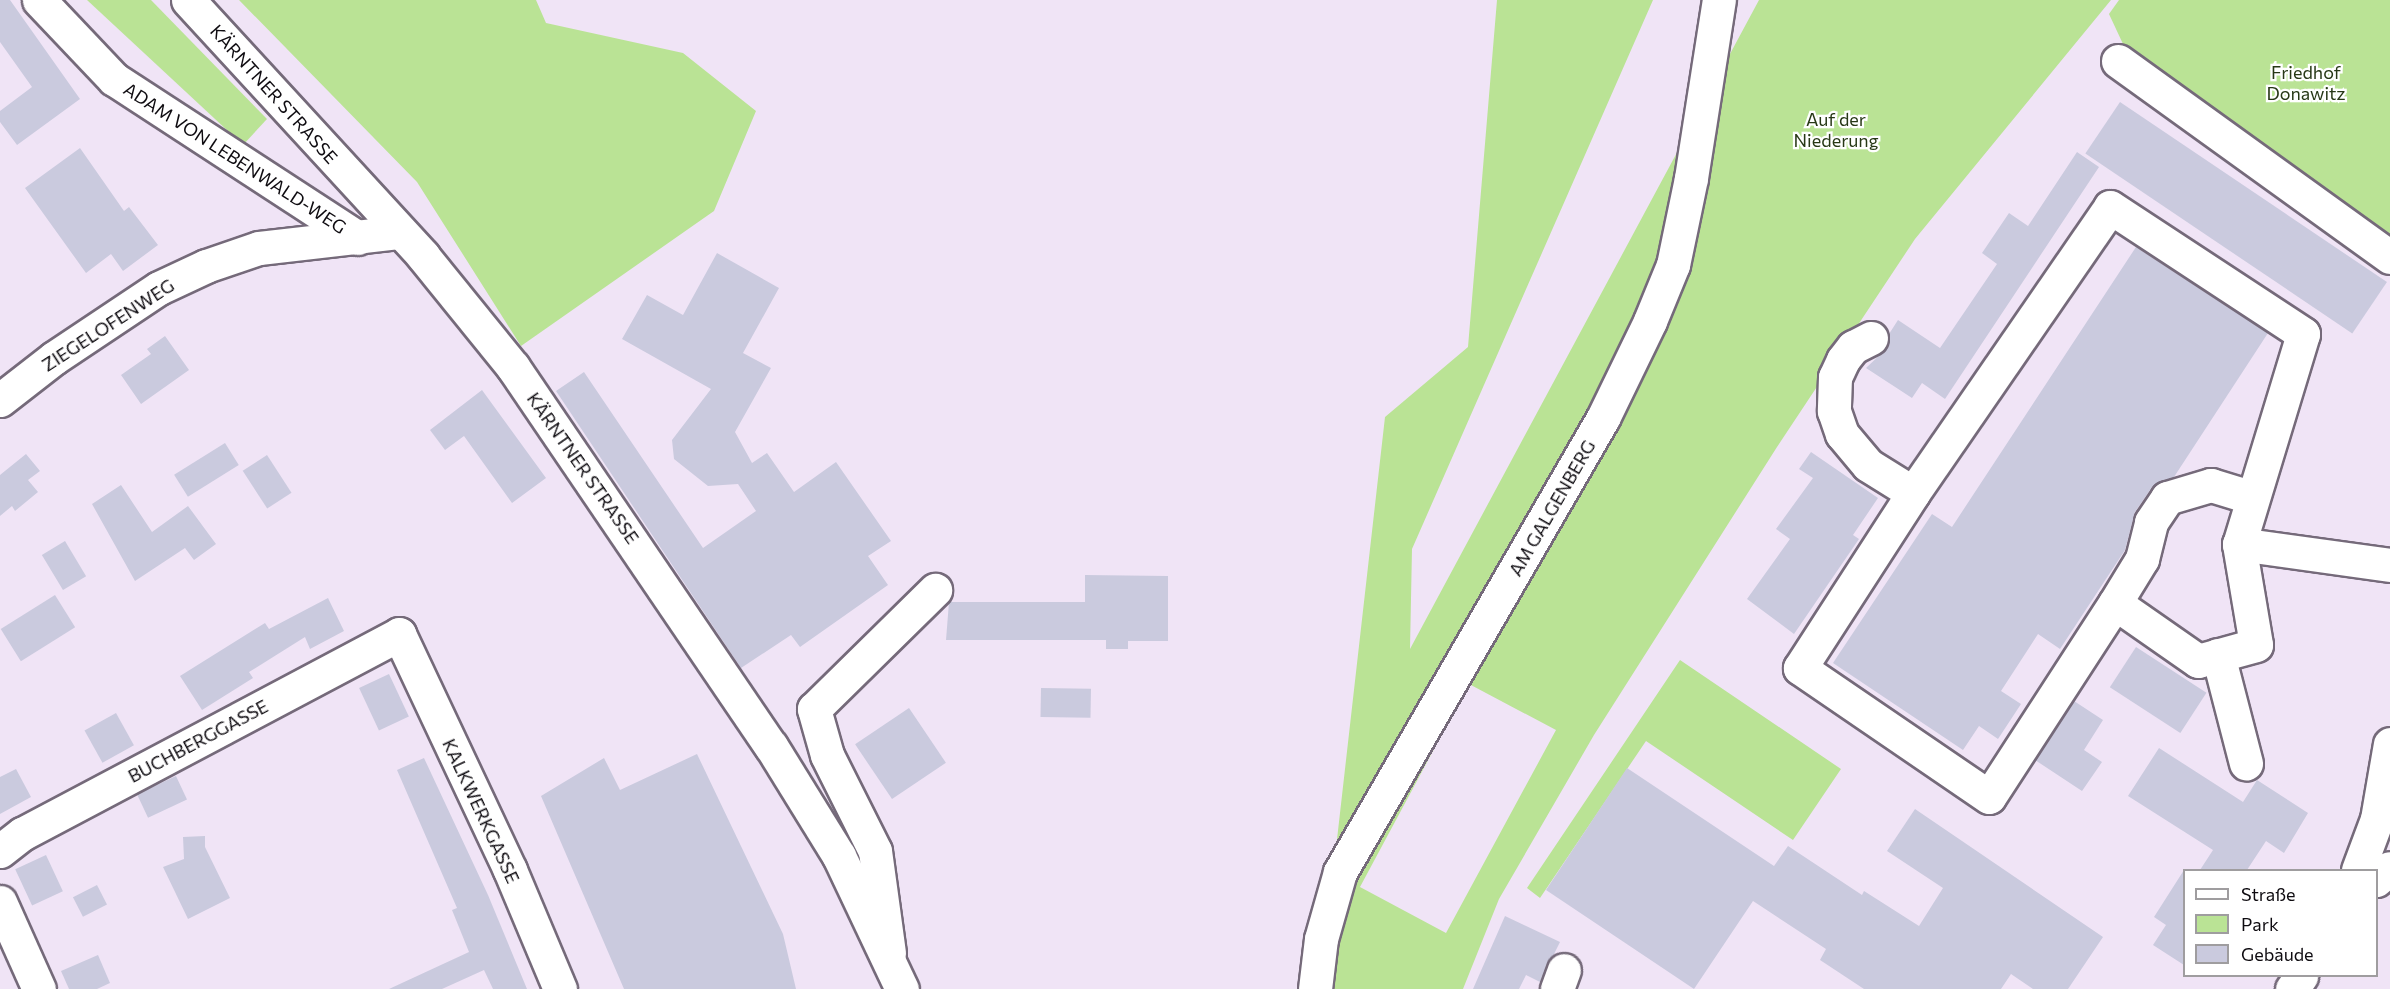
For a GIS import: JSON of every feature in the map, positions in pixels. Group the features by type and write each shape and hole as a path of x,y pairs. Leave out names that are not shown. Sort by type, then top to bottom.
{"street":[{"name":"ADAM VON LEBENWALD-WEG","path":"39,0 114,79 358,238"},
{"name":"KÄRNTNER STRASSE","path":"188,0 400,232 513,367 617,516 771,746 839,856 889,955 902,989"},
{"name":"AM GALGENBERG","path":"1315,989 1321,939 1340,872 1603,418 1650,321 1673,265 1691,178 1719,0"},
{"path":"2118,61 2390,257"},
{"path":"2115,603 2198,661 2256,645 2239,544 2250,497 2303,334 2110,207 1913,493 1800,668 1989,797 2142,559 2151,522 2167,498 2211,485 2250,497"},
{"name":"ZIEGELOFENWEG","path":"0,400 54,358 159,288 206,266 259,248 400,232"},
{"path":"1871,338 1853,347 1843,360 1835,377 1834,411 1842,434 1868,465 1913,493"},
{"path":"2239,544 2390,565"},
{"path":"889,955 875,851 827,755 814,708 934,590"},
{"name":"BUCHBERGGASSE","path":"0,851 22,834 399,634"},
{"name":"KALKWERKGASSE","path":"399,634 510,870 560,989"},
{"path":"2218,655 2246,763"},
{"path":"2359,869 2383,822 2390,744"},
{"path":"2378,878 2390,868"},
{"path":"0,902 39,989"}],"green space":[{"path":"87,0 151,0 267,119 243,145"},
{"path":"239,0 536,0 546,23 683,53 756,111 714,211 521,346 417,182"},
{"name":"Auf der Niederung","path":"1497,0 1653,0 1412,549 1410,649 1759,0 2111,0 1915,239 1777,447 1594,735 1499,899 1463,989 1320,989 1385,417 1468,347","holes":["1469,684 1556,730 1446,933 1360,887"]},
{"name":"Friedhof Donawitz","path":"2119,0 2390,0 2390,245 2130,59 2109,14"},
{"path":"1680,660 1841,769 1793,840 1646,741 1540,898 1527,888"}],"building":[{"path":"0,0 10,0 80,99 17,145 0,122 0,111 32,87 0,42"},
{"path":"2120,102 2387,282 2352,333 2085,153"},
{"path":"80,148 124,211 129,207 158,245 123,271 111,254 86,273 25,188"},
{"path":"2077,152 2099,167 1945,399 1922,383 1912,398 1866,368 1886,349 1889,334 1898,320 1940,348 1997,264 1982,253 2009,213 2028,226"},
{"path":"2136,247 2268,333 2174,477 2152,487 2135,512 2125,550 2060,649 2038,634 2001,691 2021,704 1998,739 1979,726 1963,750 1833,663 1932,514 1952,527"},
{"path":"717,253 779,288 743,353 771,368 735,432 752,463 767,453 794,492 836,462 891,541 868,556 888,585 800,647 791,635 741,668 556,391 584,372 703,548 756,511 738,484 708,486 674,459 672,440 711,389 622,339 647,295 683,315"},
{"path":"165,336 189,370 141,404 121,375 151,354 147,349"},
{"path":"482,390 546,478 512,503 464,436 445,450 430,430"},
{"path":"225,443 239,465 188,497 174,475"},
{"path":"1811,452 1878,498 1853,535 1859,539 1794,634 1747,599 1790,539 1776,529 1813,478 1799,469"},
{"path":"26,454 40,471 28,480 38,492 15,511 12,506 0,516 0,475"},
{"path":"267,455 292,493 267,509 243,471"},
{"path":"121,485 152,532 188,506 216,544 194,560 185,548 135,581 92,504"},
{"path":"65,541 86,576 63,590 42,555"},
{"path":"1085,575 1168,576 1168,641 1128,641 1128,649 1106,649 1106,640 946,640 949,602 1085,602"},
{"path":"55,595 75,627 21,661 1,629"},
{"path":"328,598 344,631 310,649 305,637 249,672 253,678 202,710 180,676 265,623 269,629"},
{"path":"2136,647 2206,693 2180,733 2110,687"},
{"path":"389,674 409,717 379,731 359,688"},
{"path":"1041,688 1091,689 1090,718 1040,717"},
{"path":"2074,701 2103,720 2084,750 2102,762 2082,791 2035,760"},
{"path":"909,708 946,763 892,799 855,744"},
{"path":"116,713 134,745 102,763 85,730"},
{"path":"2159,748 2243,802 2257,780 2308,813 2284,853 2266,841 2248,869 2201,869 2213,850 2128,796"},
{"path":"697,754 783,934 796,989 624,989 541,796 604,758 620,790"},
{"path":"424,758 488,895 527,989 493,989 484,970 442,989 389,989 469,952 452,910 457,908 397,770"},
{"path":"1627,768 1774,866 1788,846 1862,895 1864,891 1919,926 1943,888 1887,851 1915,809 2103,937 2068,989 2033,989 2011,974 2001,989 1864,989 1820,960 1826,949 1753,901 1694,989 1546,890"},
{"path":"16,769 31,797 0,814 0,777"},
{"path":"176,776 187,800 148,818 137,794"},
{"path":"205,836 205,847 230,898 188,919 163,867 184,859 183,837"},
{"path":"46,855 63,891 32,906 15,869"},
{"path":"2183,872 2183,964 2153,945 2166,925 2154,917"},
{"path":"97,885 107,905 83,917 73,897"},
{"path":"1505,916 1560,942 1540,982 1526,975 1519,989 1473,989"},
{"path":"98,955 110,983 97,989 69,989 61,971"}]}
